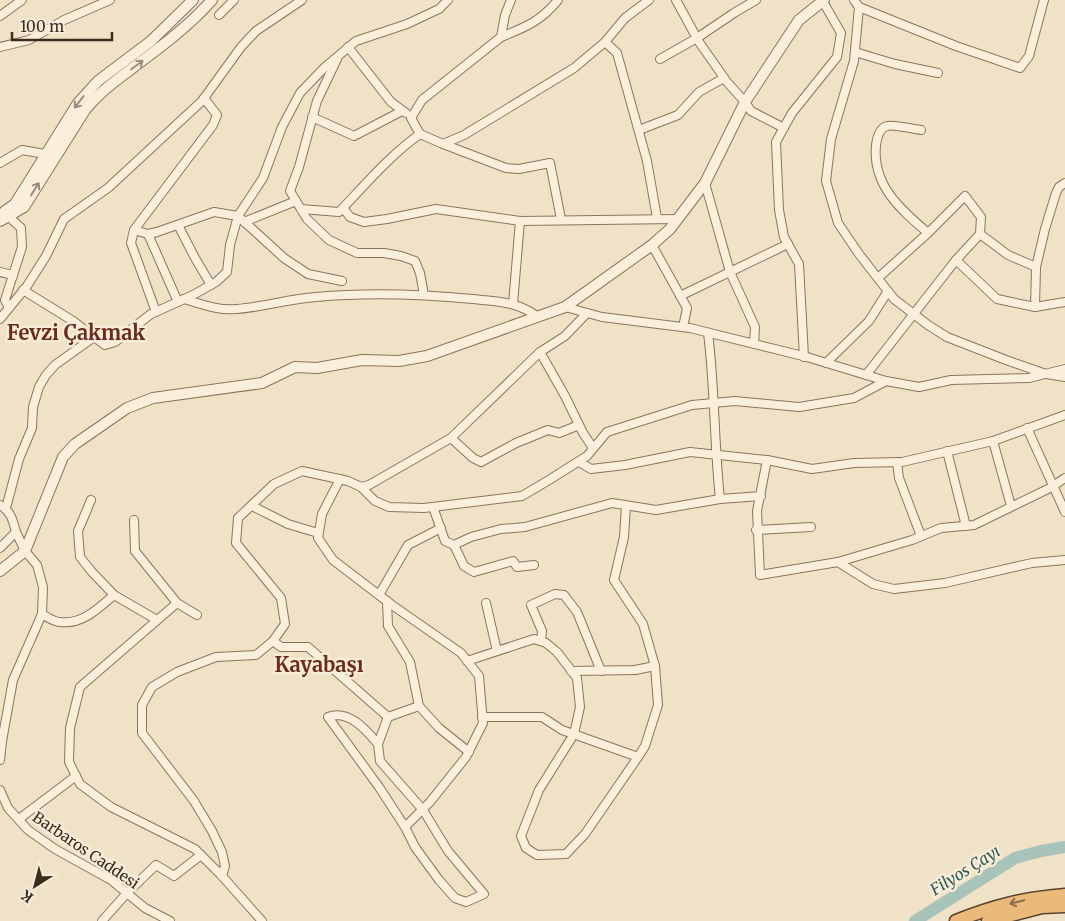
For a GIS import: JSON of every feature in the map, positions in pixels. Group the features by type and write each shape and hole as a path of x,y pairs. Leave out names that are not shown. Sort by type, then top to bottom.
{"highway":[{"path":"956,921 985,909 1035,897 1065,895"},
{"path":"988,921 1042,907 1065,906"}],"street":[{"path":"0,16 22,0"},
{"path":"0,46 29,40 64,20 110,0"},
{"path":"2,215 15,204 78,104 98,81 151,41 193,0"},
{"path":"2,215 24,207 95,96 173,36 212,0"},
{"path":"219,15 234,0"},
{"path":"0,319 46,256 64,219 108,188 204,98 241,47 256,31 302,0"},
{"path":"23,290 73,321 105,345 115,342 156,312 211,285 227,272 230,245 241,219 263,178 282,127 300,93 356,41 415,21 439,10 448,0"},
{"path":"501,37 505,14 511,0"},
{"path":"411,118 422,100 501,37 532,25 547,14 558,0"},
{"path":"444,144 464,135 574,68 605,42 624,18 649,0"},
{"path":"676,0 697,38 724,78 751,111 784,128"},
{"path":"660,59 756,0"},
{"path":"0,571 25,551 63,457 76,444 133,405 169,395 254,385 295,367 317,368 362,360 399,361 427,356 565,307 652,246 670,230 705,183 745,102 799,20 823,0 842,33 836,57 792,113 776,142 779,210 784,237 799,264 804,357"},
{"path":"854,0 859,7 956,46 1020,68 1029,56 1044,0"},
{"path":"859,7 854,61 831,139 826,181 838,223 894,299 928,325 947,337 1046,374 1065,378"},
{"path":"605,42 617,53 647,161 658,218"},
{"path":"348,47 391,102 411,118 420,134 506,168 519,169 550,163 561,219"},
{"path":"855,52 895,64 938,72"},
{"path":"339,55 317,101 299,167 290,192 307,219 329,240 357,253 384,253 415,261 420,273 424,295"},
{"path":"638,130 678,115 699,92 724,78"},
{"path":"156,312 131,243 134,230 213,126 217,115 204,98"},
{"path":"312,117 354,136 402,111"},
{"path":"921,130 889,125 884,127 880,131 877,140 876,158 879,175 889,196 928,233"},
{"path":"301,209 339,212 385,164 406,144 420,134"},
{"path":"0,163 22,150 45,154"},
{"path":"705,183 730,272 755,327 754,344"},
{"path":"1035,307 1036,267 1056,193 1059,187 1065,183"},
{"path":"866,375 956,260 980,234 981,217 965,196 928,233 878,278"},
{"path":"241,219 296,201"},
{"path":"343,208 350,217 364,222 436,209 520,221 678,219"},
{"path":"134,230 148,234 214,212 241,219 284,258 308,274 342,281"},
{"path":"2,215 20,228 22,247 5,300 8,308"},
{"path":"513,304 520,221"},
{"path":"178,225 211,285"},
{"path":"148,234 181,301"},
{"path":"980,234 1008,255 1036,267"},
{"path":"680,296 788,244"},
{"path":"652,246 687,308 683,327"},
{"path":"956,260 997,299 1035,307 1065,302"},
{"path":"0,272 13,275"},
{"path":"826,363 870,321 888,291"},
{"path":"181,301 235,310 281,301 317,297 384,294 424,295 513,304 528,310 538,317"},
{"path":"565,307 587,313 683,327 804,357 886,381 920,387 951,380 1029,378 1065,369"},
{"path":"361,488 451,438 540,352 565,336 587,313"},
{"path":"708,333 715,403 716,455 720,499"},
{"path":"0,760 14,680 42,614 43,587 37,564 25,551 16,532 13,519 3,506 32,428 33,407 39,387 55,365 94,336"},
{"path":"540,352 579,425 594,448"},
{"path":"222,876 225,866 222,852 212,831 194,801 142,733 142,705 152,687 177,672 216,657 256,655 273,642 285,624 281,598 236,543 238,518 274,484 302,471 348,481 361,488 375,501 389,507 424,508 522,496 587,456 607,432 692,404 735,401 799,407 854,398 886,381"},
{"path":"579,462 591,468 625,465 690,452 767,460 812,469 854,463 897,462 993,441 1065,415"},
{"path":"451,438 473,458 481,462 516,443 548,430 559,433 579,425"},
{"path":"1027,428 1065,512"},
{"path":"993,441 1011,506"},
{"path":"947,452 966,526"},
{"path":"767,460 757,511 756,530 760,575 838,562 941,528 974,525 1053,486 1065,478"},
{"path":"897,462 899,478 921,536"},
{"path":"340,479 322,514 318,533 318,538 333,560 461,653 479,676 483,723 469,752 423,810 405,827"},
{"path":"454,545 471,537 501,529 525,527 571,513 612,504 656,510 720,499 761,496"},
{"path":"91,500 78,531 80,557 114,595 157,620"},
{"path":"252,506 288,524 318,533"},
{"path":"467,661 534,639 546,643 557,652 577,678 580,707 574,734 539,790 521,836 526,848 537,855 566,854 585,834 645,746 658,705 655,666 643,624 614,580 624,537 626,506"},
{"path":"433,507 445,541 454,545 464,566 474,572 513,561 517,566 534,565"},
{"path":"134,520 135,551 177,603 197,615"},
{"path":"756,530 810,527"},
{"path":"379,595 408,545 441,528"},
{"path":"0,548 16,532"},
{"path":"838,562 873,584 894,589 945,583 1032,563 1065,560"},
{"path":"540,641 542,631 531,605 555,594 564,595 577,612 601,671"},
{"path":"42,614 59,622 76,622 94,613 114,595"},
{"path":"387,601 388,626 410,662 419,706 439,728 469,752"},
{"path":"177,603 80,687 70,728 70,762 80,784 111,807 195,849 262,921"},
{"path":"486,603 497,651"},
{"path":"273,642 281,647 308,647 388,717"},
{"path":"571,671 635,670 655,666"},
{"path":"388,717 419,706"},
{"path":"378,744 366,729 356,722 341,716 334,715 328,717 367,770 405,827 415,847 439,880 456,898 466,902 484,894 448,851 423,810 380,761 378,744 388,717"},
{"path":"482,717 542,717 562,730 638,757"},
{"path":"367,770 380,761"},
{"path":"19,819 76,776"},
{"name":"Barbaros Caddesi","path":"0,790 8,808 28,830 110,880 145,908 169,921"},
{"path":"102,921 156,865 174,876 201,855"}],"waterway":[{"name":"Filyos Çayı","path":"915,921 1015,858 1065,847"}],"district":[{"name":"Fevzi Çakmak","path":"76,332"},
{"name":"Kayabaşı","path":"319,664"}]}
